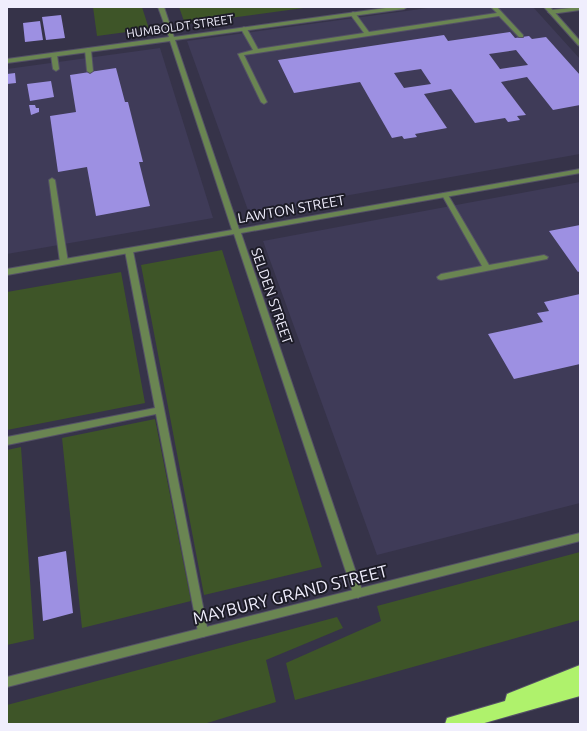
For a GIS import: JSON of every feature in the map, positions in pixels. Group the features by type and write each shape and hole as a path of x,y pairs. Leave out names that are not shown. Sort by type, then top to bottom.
{"highway":[{"path":"456,723 580,673"},
{"path":"456,723 580,688"}],"street":[{"name":"SELDEN STREET","path":"162,7 358,593"},
{"name":"HUMBOLDT STREET","path":"7,61 404,7"},
{"path":"494,7 521,36"},
{"path":"547,7 580,44"},
{"path":"551,12 580,8"},
{"path":"353,14 368,34"},
{"path":"264,102 241,54 500,14"},
{"path":"244,29 256,51"},
{"path":"88,50 90,71"},
{"path":"54,55 56,69"},
{"name":"LAWTON STREET","path":"7,272 580,171"},
{"path":"52,180 64,262"},
{"path":"445,195 487,268"},
{"path":"129,251 204,632"},
{"path":"441,277 544,257"},
{"path":"7,441 160,410"},
{"name":"MAYBURY GRAND STREET","path":"7,682 580,537"}],"shaded area":[{"path":"435,7 533,7 580,59 580,154 249,213 187,41"},
{"path":"160,48 213,218 7,254 7,69"},
{"path":"580,182 580,503 377,555 263,241"}],"green space":[{"path":"93,7 142,7 149,29 97,36"},
{"path":"179,7 311,7 185,24"},
{"path":"222,250 322,567 204,595 141,265"},
{"path":"121,272 145,403 7,430 7,292"},
{"path":"155,419 191,601 82,628 62,438"},
{"path":"21,447 34,639 7,645 7,450"},
{"path":"580,552 580,620 295,700 286,663 381,621 377,606"},
{"path":"337,617 343,628 266,660 276,702 204,724 7,724 7,705"}],"building":[{"path":"61,15 65,38 46,40 42,17"},
{"path":"40,21 43,40 25,42 23,23"},
{"path":"510,32 515,38 529,36 532,39 546,37 580,75 580,105 553,110 527,77 501,82 526,115 517,116 520,120 508,122 505,118 475,123 451,89 424,94 447,128 415,134 417,137 404,139 402,136 392,138 360,82 294,93 278,60 444,35 448,41","holes":["516,50 528,65 500,69 489,54","421,69 431,84 404,88 394,73"]},
{"path":"116,68 125,102 128,102 143,162 139,162 150,206 96,216 87,167 58,172 50,116 76,112 70,75"},
{"path":"15,73 16,83 7,84 7,74"},
{"path":"51,81 54,97 30,101 27,84"},
{"path":"29,105 35,105 36,108 39,108 39,112 31,115"},
{"path":"580,225 580,271 578,272 549,231"},
{"path":"580,294 580,364 514,379 488,334 543,322 537,313 549,311 544,302"},
{"path":"66,551 73,613 43,621 38,557"}]}
